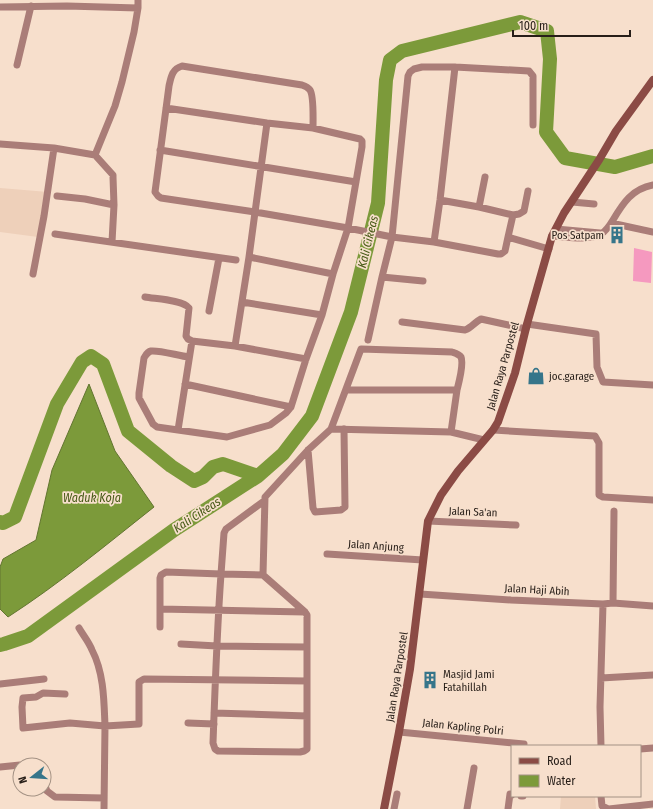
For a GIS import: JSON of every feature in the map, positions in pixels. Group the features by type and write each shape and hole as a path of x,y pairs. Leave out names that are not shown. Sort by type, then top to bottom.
{"main road":[{"name":"Jalan Raya Parpostel","path":"384,809 410,669 428,521 445,489 498,422 515,373 526,327 554,233 564,213 616,131 653,80"}],"street":[{"path":"95,155 115,106 122,82 134,32 138,0"},
{"path":"17,65 31,6"},
{"path":"0,7 67,6 138,8"},
{"path":"313,128 311,91 302,85 182,66 176,68 172,73 166,108 155,192 161,198 255,212 357,229 392,237 434,242 501,254 505,251 513,215"},
{"path":"368,340 392,237 408,76 410,72 414,68 422,67 455,67 529,71 533,76 533,125"},
{"path":"434,242 455,67"},
{"path":"166,108 267,123 313,128 360,138 362,141 348,228 322,315 291,407 286,413 270,425 227,437 157,427 153,424 139,393 144,358 150,351 189,357"},
{"path":"235,346 249,257 267,123"},
{"path":"0,144 54,148 95,155 112,175 114,193 112,242"},
{"path":"33,274 44,216 54,148"},
{"path":"160,150 356,182"},
{"path":"479,207 485,177"},
{"path":"554,233 603,233 611,223 622,204 634,193 653,185"},
{"path":"440,200 513,215 524,211 528,191"},
{"path":"57,196 85,199 114,205"},
{"path":"572,202 594,204"},
{"path":"611,223 653,232"},
{"path":"55,234 236,260"},
{"path":"508,237 549,249"},
{"path":"249,257 334,274"},
{"path":"209,311 219,258"},
{"path":"382,277 424,281"},
{"path":"146,297 187,305 189,308 186,336 192,341 235,346 306,359"},
{"path":"242,302 322,315"},
{"path":"402,322 465,330 469,329 481,319 526,327 596,334 596,367 603,382 653,385"},
{"path":"178,430 192,341"},
{"path":"263,575 265,497 308,450 331,429 361,349 452,352 457,354 460,357 462,364 452,432"},
{"path":"185,384 291,407"},
{"path":"346,390 457,390"},
{"path":"331,429 452,432 484,440"},
{"path":"308,450 312,508 315,512 341,510 345,507 344,429"},
{"path":"493,430 595,436 599,443 599,495 603,497 653,500"},
{"path":"160,627 161,574 166,572 221,574 263,575 307,615 306,749 300,752 218,751 215,749 213,743 218,610 221,574 224,533 226,529 264,501"},
{"path":"613,603 614,511"},
{"name":"Jalan Sa'an","path":"428,521 516,524"},
{"name":"Jalan Anjung","path":"327,554 423,560"},
{"name":"Jalan Haji Abih","path":"420,594 511,600 603,604 613,603 653,606"},
{"path":"601,745 603,604"},
{"path":"160,609 304,612"},
{"path":"79,628 92,650 100,674 105,726 104,809"},
{"path":"181,644 307,647"},
{"path":"601,678 653,675"},
{"path":"0,684 44,679"},
{"path":"65,694 43,692 36,697 23,698 23,728 70,723 105,726 139,724 139,682 144,679 307,681"},
{"path":"214,713 307,716"},
{"path":"188,723 214,724"},
{"name":"Jalan Kapling Polri","path":"399,732 524,744"},
{"path":"641,749 653,748"},
{"path":"0,767 12,766"},
{"path":"467,809 474,768"},
{"path":"394,809 397,794"},
{"path":"508,809 511,794"},
{"path":"52,795 104,798"},
{"path":"601,797 602,806 609,809 653,804"}],"shaded area":[{"path":"0,188 48,192 38,237 0,232"},
{"path":"634,248 652,252 651,283 633,281"},
{"path":"561,797 595,797 596,809 560,809"}],"water":[{"name":"Waduk Koja","path":"89,384 115,451 154,507 64,578 8,617 0,609 0,567 3,559 36,540 52,470"}],"waterway":[{"name":"Kali Cikeas","path":"0,645 28,636 174,530 258,476 283,454 312,416 351,312 378,203 386,80 390,60 402,51 520,22 547,31 550,59 546,132 565,158 615,167 653,156"},
{"path":"0,522 3,523 15,517 57,404 82,362 91,356 103,364 128,431 171,466 194,481 203,477 213,467 223,464 258,476"}],"place":[{"name":"Pos Satpam","path":"617,235"},
{"name":"joc.garage","path":"536,376"},
{"name":"Masjid Jami Fatahillah","path":"430,680"}]}
